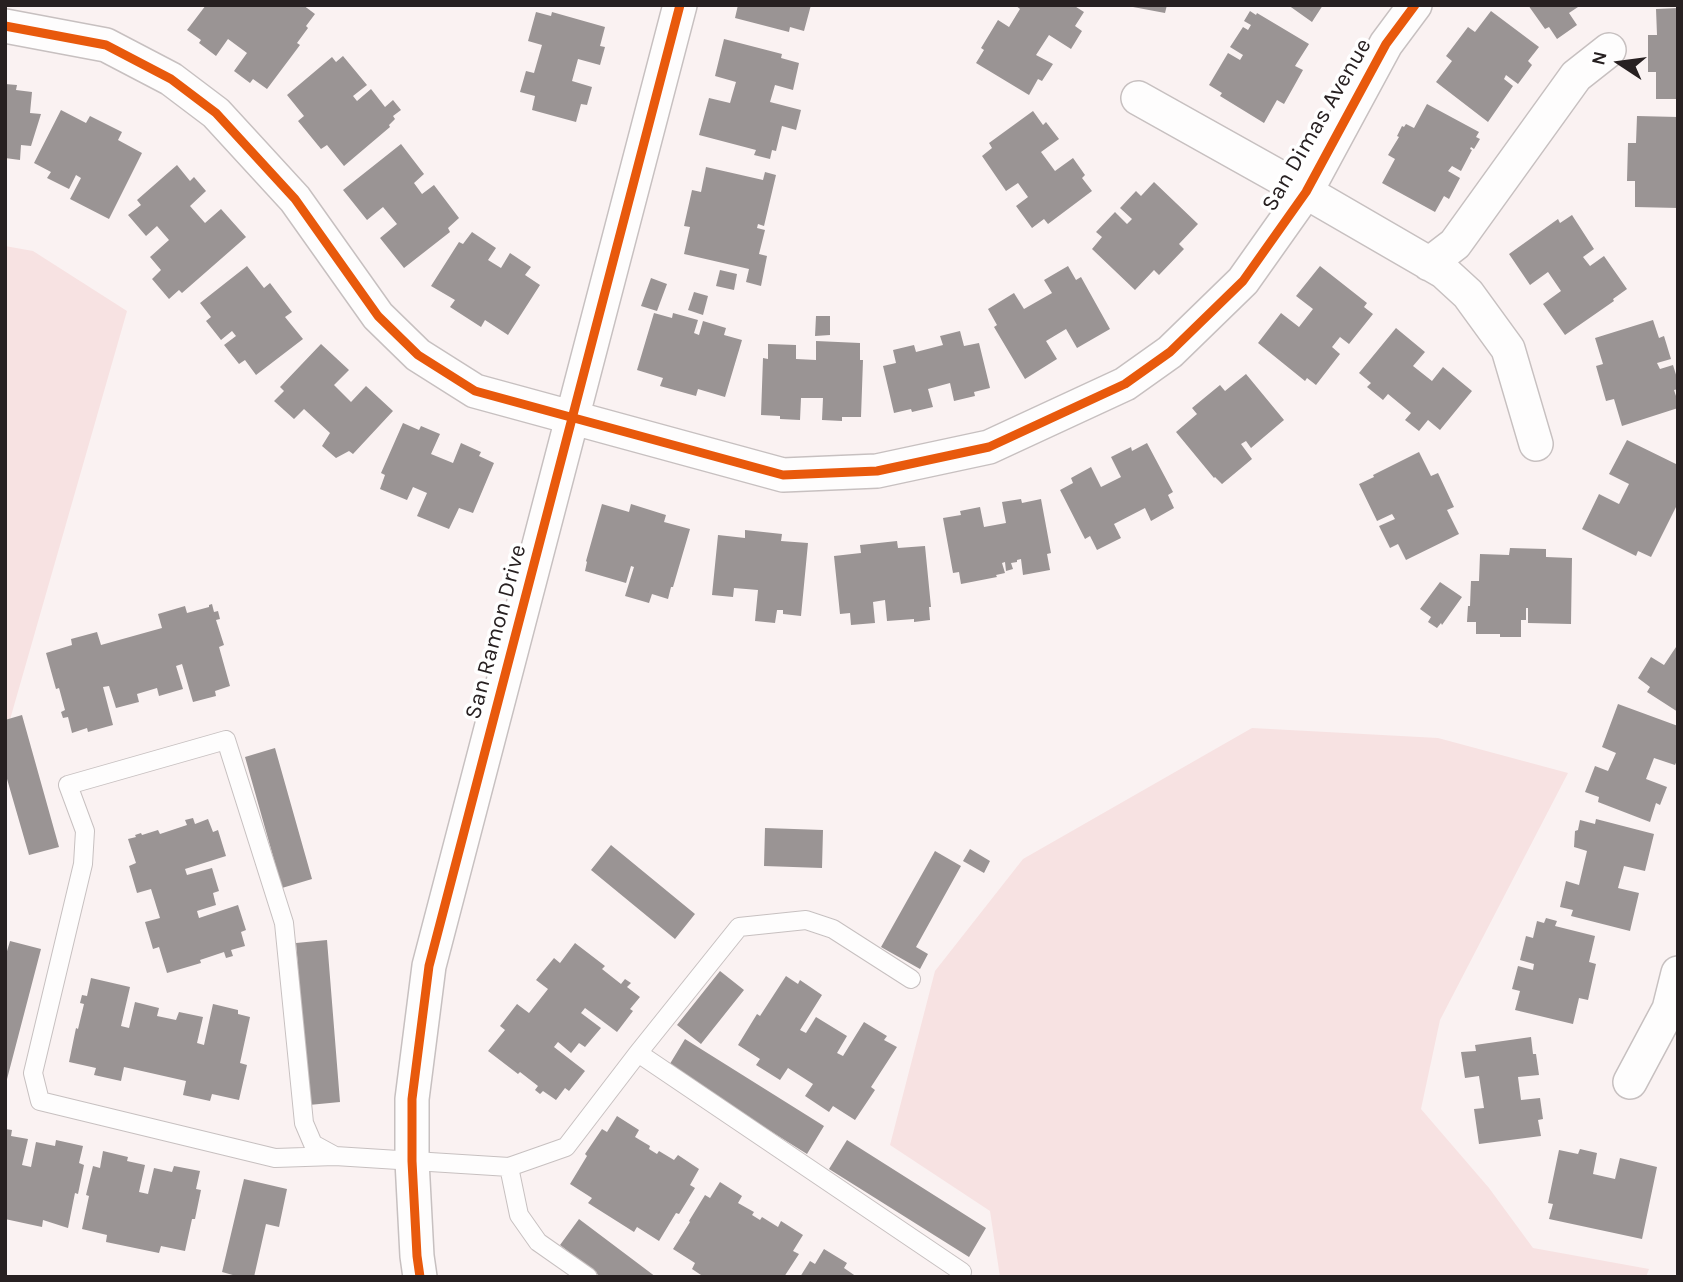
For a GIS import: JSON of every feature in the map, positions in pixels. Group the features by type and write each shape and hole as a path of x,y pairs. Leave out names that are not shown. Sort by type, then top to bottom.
{"street":[{"name":"San Ramon Drive","path":"420,1277 412,1161 412,1099 429,966 680,5"},
{"name":"San Dimas Avenue","path":"5,26 106,45 172,79 216,113 295,199 378,316 418,355 475,391 783,475 877,471 989,447 1125,384 1170,352 1242,281 1306,192 1386,44 1415,5"},
{"path":"1429,264 1455,244 1576,76 1609,50"},
{"path":"1138,97 1444,272 1468,294 1508,349 1536,443"},
{"path":"1630,1082 1669,1009 1678,973"}],"lane":[{"path":"335,1156 313,1144 304,1123 285,923 226,740 68,785 85,831 83,864 33,1073 40,1101 275,1158 335,1156 509,1167 566,1147 739,927 806,920 833,929 911,979"},
{"path":"638,1054 962,1272 958,1277"},
{"path":"509,1167 519,1215 538,1242 588,1277"}],"shaded area":[{"path":"5,246 33,251 127,311 5,737"},
{"path":"1252,728 1438,738 1568,773 1440,1020 1421,1109 1489,1188 1533,1248 1649,1269 1646,1277 1000,1277 990,1211 890,1145 935,971 1023,859"}],"building":[{"path":"206,5 303,5 315,14 297,43 300,45 267,89 253,79 250,83 234,71 247,53 228,39 216,56 187,30"},
{"path":"738,5 811,5 804,31 790,27 789,32 735,18"},
{"path":"1015,5 1073,5 1084,12 1075,26 1082,31 1071,49 1049,35 1036,55 1053,64 1042,81 1038,79 1029,95 976,63 984,50 981,48 998,20 1009,27 1020,9"},
{"path":"1133,5 1167,5 1165,13"},
{"path":"1288,5 1323,5 1312,22"},
{"path":"1528,5 1581,5 1569,13 1577,25 1557,39 1549,27 1545,29"},
{"path":"1678,8 1678,99 1656,99 1656,72 1648,72 1648,35 1657,35 1656,9"},
{"path":"1250,11 1309,44 1295,66 1303,70 1284,104 1277,100 1264,123 1220,96 1222,93 1209,85 1228,53 1240,60 1243,55 1230,47 1243,27 1248,30 1251,25 1244,21"},
{"path":"1491,11 1539,47 1528,61 1532,65 1518,84 1506,75 1504,79 1513,86 1488,122 1436,82 1452,61 1446,56 1468,27 1475,32"},
{"path":"536,12 551,16 552,12 605,27 600,46 605,47 600,65 578,59 572,81 592,87 587,105 581,104 576,122 532,110 535,96 520,92 526,71 534,73 542,45 528,41"},
{"path":"724,39 782,54 781,58 799,63 793,90 775,85 770,102 801,110 796,130 782,126 776,151 772,150 770,159 754,155 756,150 699,135 709,98 730,103 736,82 715,76"},
{"path":"343,56 367,85 353,96 357,101 371,89 385,107 393,100 401,110 393,116 395,119 390,127 344,166 327,145 321,149 298,121 304,116 287,95 332,57 336,62"},
{"path":"5,84 17,85 16,90 32,92 30,113 41,114 31,146 21,145 20,160 5,158"},
{"path":"1427,104 1479,132 1476,137 1480,139 1474,149 1471,147 1461,171 1452,166 1448,171 1460,178 1449,199 1444,196 1435,212 1382,183 1395,159 1388,155 1402,126 1406,124 1414,128"},
{"path":"61,110 86,123 90,116 122,132 118,140 142,153 109,219 70,199 81,178 76,175 69,189 47,178 51,172 34,163"},
{"path":"1033,111 1043,125 1046,122 1059,139 1041,152 1055,171 1073,158 1085,175 1082,178 1092,191 1048,224 1044,219 1032,228 1016,206 1028,197 1018,183 1006,191 982,156 992,148 989,143"},
{"path":"1637,116 1678,117 1678,208 1635,207 1635,181 1627,181 1628,143 1636,143"},
{"path":"401,144 424,174 414,183 422,194 434,185 459,218 448,228 450,232 404,268 380,238 397,224 383,207 367,220 343,190"},
{"path":"177,165 190,181 194,177 206,191 190,206 205,223 221,209 246,237 182,293 179,290 169,299 152,279 161,270 150,257 169,240 157,226 146,236 128,215 141,205 137,200"},
{"path":"706,167 763,180 765,172 776,175 764,226 758,224 757,228 765,230 759,254 767,256 761,286 746,282 749,269 684,254 690,227 684,226 692,190 701,192"},
{"path":"1154,182 1198,224 1179,244 1184,249 1159,275 1154,270 1135,290 1092,249 1102,237 1096,232 1115,212 1127,224 1132,219 1120,208 1136,191 1141,196"},
{"path":"1572,215 1594,249 1583,257 1590,266 1604,256 1627,289 1565,335 1543,304 1561,291 1548,272 1530,285 1509,254 1558,219 1560,223"},
{"path":"472,232 496,248 488,260 501,268 510,253 531,267 525,275 540,285 508,335 485,320 481,327 450,307 455,300 431,286 459,242 463,244"},
{"path":"247,266 264,288 270,283 292,312 285,317 303,339 256,375 245,360 239,364 224,345 236,336 232,331 221,340 206,321 211,317 200,303"},
{"path":"1068,266 1076,280 1081,277 1110,329 1077,348 1066,329 1046,341 1057,359 1025,379 994,327 997,325 988,309 1014,293 1024,309 1052,293 1044,280"},
{"path":"1320,266 1367,303 1364,307 1373,314 1349,344 1340,337 1332,347 1340,354 1316,385 1307,378 1305,381 1258,343 1281,313 1299,327 1313,309 1296,296"},
{"path":"720,270 737,274 734,290 716,286"},
{"path":"651,278 667,284 657,311 641,306"},
{"path":"694,292 708,296 703,315 688,310"},
{"path":"654,313 672,318 673,313 698,320 694,333 699,335 703,321 726,328 724,335 742,340 725,397 698,389 696,396 660,386 663,378 637,370"},
{"path":"816,316 830,316 830,335 815,336"},
{"path":"1653,320 1659,338 1664,336 1671,359 1657,363 1660,369 1673,365 1678,381 1678,389 1674,390 1678,408 1622,426 1614,399 1606,401 1596,366 1603,364 1595,338"},
{"path":"1396,328 1425,352 1413,366 1432,381 1443,367 1472,391 1440,430 1428,420 1419,431 1405,420 1411,413 1388,394 1383,400 1367,387 1371,383 1359,373"},
{"path":"960,331 964,346 979,343 990,388 974,392 975,396 954,401 950,383 928,389 933,407 894,413 883,366 896,363 893,350 914,345 916,352 943,345 940,336"},
{"path":"816,341 860,343 860,360 863,360 861,417 842,417 842,421 822,420 823,398 801,398 800,420 761,415 763,358 768,359 768,344 796,345 796,359 816,360"},
{"path":"321,344 349,370 334,385 351,402 366,386 393,411 353,454 349,451 336,458 322,446 330,433 304,409 294,419 274,401 284,391 280,387"},
{"path":"1246,374 1284,420 1251,448 1246,441 1241,444 1252,459 1222,484 1176,432 1197,414 1192,408 1220,385 1225,391"},
{"path":"403,423 419,430 421,426 440,434 431,454 453,463 461,443 481,452 479,456 494,463 473,513 459,508 449,529 417,516 427,493 413,487 407,500 380,489 385,475 381,473"},
{"path":"1627,440 1678,465 1678,503 1651,557 1638,551 1636,556 1582,529 1599,494 1619,504 1629,484 1609,474"},
{"path":"1147,443 1173,492 1168,495 1174,508 1151,521 1145,508 1114,524 1121,538 1097,550 1090,536 1085,539 1060,490 1073,483 1071,478 1091,467 1101,487 1121,477 1111,457"},
{"path":"1419,452 1431,476 1438,473 1454,507 1447,510 1459,534 1406,560 1398,544 1390,548 1379,526 1395,519 1392,514 1377,521 1359,484"},
{"path":"1021,499 1022,503 1041,499 1051,553 1047,554 1050,570 1023,575 1021,559 1011,563 1013,569 1006,571 1005,562 1002,563 1005,573 996,575 997,577 961,584 959,572 953,573 943,518 961,515 960,511 980,507 984,527 1006,523 1002,502"},
{"path":"602,504 629,512 631,504 666,515 664,522 690,529 668,599 652,594 649,603 625,596 634,567 631,566 626,583 585,571"},
{"path":"745,530 782,534 781,541 808,543 801,616 783,614 783,610 777,610 775,623 755,621 758,590 734,588 733,597 712,595 718,535 745,538"},
{"path":"897,541 898,548 925,546 930,620 887,621 885,600 873,602 875,623 851,625 850,613 840,614 834,556 861,553 860,545"},
{"path":"1510,548 1546,549 1546,557 1572,558 1571,624 1528,623 1526,608 1526,620 1521,620 1521,637 1476,634 1476,622 1467,622 1471,581 1479,581 1480,554 1509,555"},
{"path":"1440,582 1462,597 1437,628 1428,622 1431,617 1420,609"},
{"path":"212,604 220,619 216,620 224,645 219,647 230,686 215,691 216,696 193,702 182,664 176,666 183,689 159,696 157,688 137,694 139,702 116,708 109,686 103,687 113,725 72,733 68,717 63,718 61,712 65,710 46,653 72,645 71,639 97,632 101,645 162,628 158,614 185,606 187,613"},
{"path":"1678,644 1678,712 1647,692 1650,687 1638,678 1651,657 1664,665"},
{"path":"1618,704 1678,726 1678,758 1675,765 1654,758 1646,779 1667,787 1660,805 1656,803 1650,822 1598,802 1599,797 1585,792 1595,766 1608,771 1616,753 1602,747"},
{"path":"22,715 59,847 29,855 5,772 5,720"},
{"path":"275,748 312,879 282,888 245,757"},
{"path":"193,818 195,824 208,819 213,832 218,830 226,856 185,869 187,875 212,868 219,891 213,893 216,905 197,911 199,918 238,905 246,930 241,932 245,946 231,950 233,956 226,958 224,952 200,960 201,963 167,973 159,947 153,949 145,922 160,918 151,889 137,893 129,866 136,863 128,839 158,830 160,834 187,825 185,820"},
{"path":"1596,819 1654,834 1645,871 1624,866 1618,888 1639,893 1630,931 1571,916 1573,910 1560,907 1566,881 1579,885 1587,851 1574,847 1575,831 1578,830 1580,820 1595,824"},
{"path":"765,828 823,830 822,868 764,866"},
{"path":"611,845 695,914 675,939 591,870"},
{"path":"970,849 990,861 984,873 963,861"},
{"path":"935,851 961,866 916,947 928,954 920,969 881,947"},
{"path":"1546,918 1557,921 1555,926 1595,936 1589,962 1596,964 1588,1000 1579,998 1573,1024 1515,1010 1520,991 1512,989 1518,966 1533,970 1534,964 1520,960 1526,936 1533,938 1537,921 1544,923"},
{"path":"327,940 340,1102 309,1105 296,943"},
{"path":"10,941 41,949 6,1083 5,958"},
{"path":"575,943 605,966 602,969 621,984 625,979 631,983 627,987 640,997 617,1032 585,1008 581,1013 601,1028 585,1047 579,1043 571,1053 558,1042 554,1047 585,1071 569,1091 565,1088 556,1100 543,1091 540,1094 535,1090 538,1086 488,1051 505,1030 500,1026 517,1004 529,1013 548,989 536,980 554,958 560,963"},
{"path":"720,971 744,990 701,1044 677,1025"},
{"path":"786,976 798,984 800,980 822,995 800,1030 806,1033 816,1017 847,1036 837,1053 843,1056 864,1022 887,1036 884,1040 897,1047 871,1087 875,1090 855,1120 833,1106 829,1112 805,1096 813,1084 788,1068 780,1080 756,1065 760,1059 738,1045 757,1014 760,1016"},
{"path":"91,978 130,987 121,1026 129,1028 135,1002 159,1008 157,1016 176,1020 179,1012 203,1017 197,1043 204,1045 213,1004 238,1010 238,1014 250,1017 240,1063 247,1065 239,1100 212,1094 210,1101 183,1095 186,1081 124,1067 121,1081 94,1075 96,1068 69,1062 84,1004 80,1003 82,995 87,996"},
{"path":"1531,1037 1539,1075 1518,1077 1521,1100 1540,1098 1543,1119 1538,1120 1541,1136 1479,1144 1474,1109 1484,1108 1479,1076 1465,1078 1461,1052 1476,1051 1475,1045"},
{"path":"685,1039 824,1126 807,1154 668,1067"},
{"path":"617,1116 639,1130 635,1137 650,1146 649,1149 657,1154 659,1151 674,1160 678,1155 699,1169 690,1185 695,1188 659,1241 637,1227 634,1232 588,1203 592,1198 570,1184 587,1156 585,1154 602,1129 607,1132"},
{"path":"5,1129 12,1130 11,1136 28,1139 22,1165 31,1167 36,1142 55,1146 56,1140 83,1146 79,1163 84,1165 68,1228 43,1220 42,1227 5,1219"},
{"path":"847,1140 986,1228 969,1257 829,1169"},
{"path":"1580,1149 1597,1153 1593,1174 1615,1179 1620,1158 1657,1167 1642,1239 1549,1219 1553,1204 1548,1203 1559,1150 1578,1154"},
{"path":"103,1151 128,1157 127,1161 145,1165 139,1192 148,1194 154,1168 172,1172 174,1166 200,1171 196,1189 201,1190 185,1251 161,1246 159,1253 106,1242 107,1235 82,1229 93,1166 100,1168"},
{"path":"244,1179 287,1189 279,1227 266,1224 254,1277 240,1277 222,1272"},
{"path":"720,1182 742,1196 738,1203 754,1212 752,1215 760,1220 762,1217 778,1227 781,1221 803,1235 793,1251 799,1254 784,1277 704,1277 692,1269 695,1263 673,1249 705,1195 710,1198"},
{"path":"579,1219 656,1277 601,1277 560,1245"},
{"path":"824,1249 847,1263 844,1268 857,1277 800,1277 810,1261 815,1264"}],"cycle path":[{"path":"420,1277 412,1161 412,1099 429,966 680,5"},
{"path":"5,26 106,45 171,79 216,113 295,199 378,316 418,355 475,391 783,475 877,471 989,447 1125,384 1170,352 1243,281 1306,192 1386,44 1415,5"}]}
